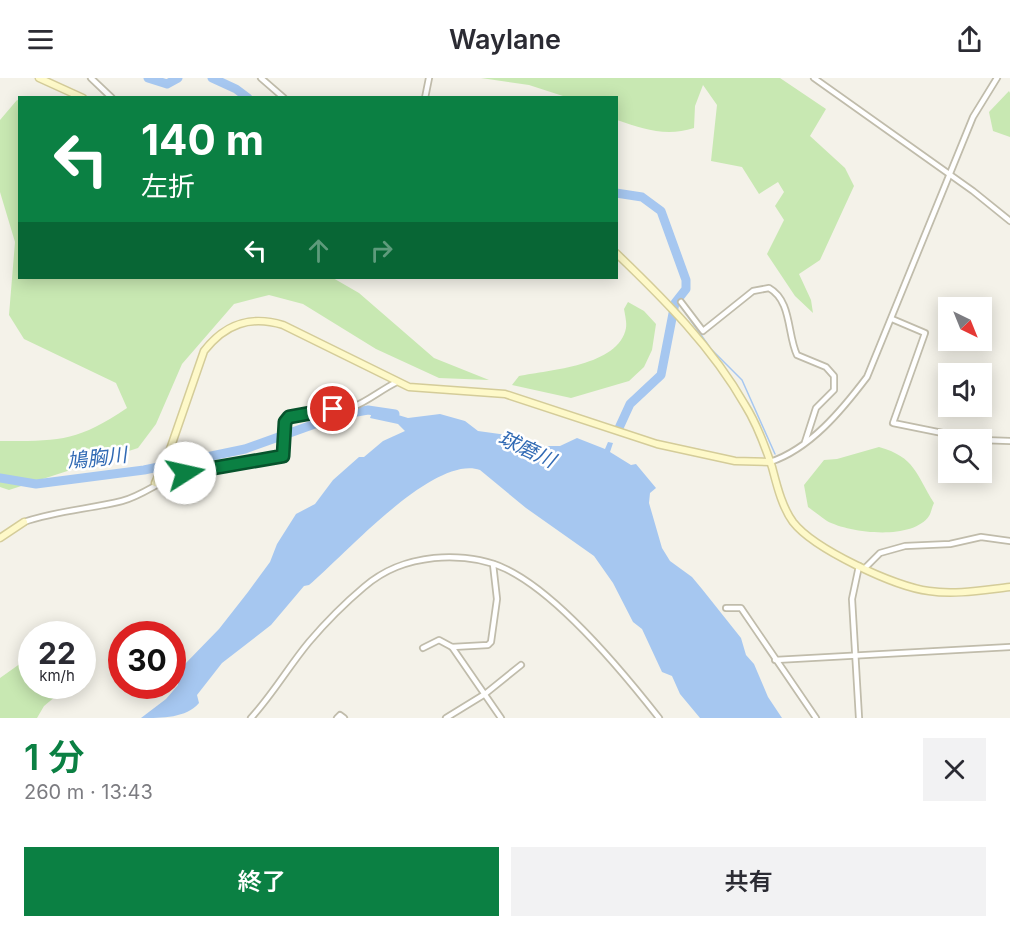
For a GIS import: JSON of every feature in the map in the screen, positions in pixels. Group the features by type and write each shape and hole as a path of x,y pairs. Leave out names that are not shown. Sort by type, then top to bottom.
{"main road":[{"path":"39,78 79,96"},
{"path":"618,255 679,317 719,366 753,418 784,505 793,522 819,545 904,586 929,591 953,592 1010,587"},
{"path":"155,483 167,458 204,351 216,337 239,322 261,320 283,325 395,383 419,389 488,391 506,394 657,444 735,461 770,462"},
{"path":"0,538 24,522"}],"street":[{"path":"91,78 110,96"},
{"path":"261,78 282,96"},
{"path":"425,96 429,78"},
{"path":"814,78 992,205 1010,221"},
{"path":"987,78 993,84"},
{"path":"770,462 786,457 805,442 847,404 867,377 973,117 997,78"},
{"path":"681,302 703,331 753,291 769,288 776,293 785,305 789,334 797,355 826,367 834,376 834,390 816,408 805,442"},
{"path":"892,319 925,333 893,423 938,432"},
{"path":"24,522 50,513 121,501 141,494 155,483 185,473 283,456 285,453 285,422 302,413 352,408 395,383"},
{"path":"992,440 1010,441"},
{"path":"859,718 852,600 862,567 880,553 905,546 950,544 981,537 1010,541"},
{"path":"251,718 276,690 308,643 336,613 381,574 416,560 445,557 493,564 525,580 556,606 630,683 659,718"},
{"path":"452,647 488,645 491,642 497,599 493,564"},
{"path":"726,609 741,608 816,718"},
{"path":"423,648 439,640 452,647 501,718"},
{"path":"775,660 1010,646"},
{"path":"446,718 485,694 521,665"},
{"path":"337,718 340,714 344,718"}],"green space":[{"path":"481,78 780,78 826,109 810,136 845,168 854,186 820,260 799,274 811,300 813,313 795,296 767,254 784,220 775,206 784,192 778,182 759,194 742,167 711,161 717,105 703,85 695,106 694,128 664,132 618,120 618,96 563,96 529,85"},
{"path":"1009,91 1010,137 993,131 989,112"},
{"path":"18,100 18,279 335,279 359,293 434,358 489,380 439,378 376,349 303,304 269,295 234,304 182,364 156,424 138,448 9,490 0,487 0,441 38,441 67,437 94,428 127,408 116,383 24,339 9,315 15,242 0,192 0,120"},
{"path":"628,302 644,311 656,324 652,350 644,367 629,381 571,398 512,385 519,376 581,364 611,351 621,341 626,328 624,309"},
{"path":"879,447 907,461 934,503 929,516 921,524 895,532 850,529 827,521 808,507 804,485 824,460 837,459"},
{"path":"18,665 18,699 52,699 44,706 37,718 0,718 0,678"}],"water":[{"name":"球磨川","path":"374,407 379,415 384,416 385,411 408,418 440,414 465,421 478,431 507,435 519,440 534,454 540,452 541,446 560,446 577,438 605,449 608,442 613,443 610,452 631,465 636,464 656,488 650,493 649,503 662,548 670,561 692,577 741,638 746,655 754,664 768,697 782,718 700,718 680,694 672,676 662,672 642,629 633,622 613,583 594,556 526,508 480,470 461,469 438,477 414,492 389,511 309,585 304,586 271,625 222,663 197,695 199,703 194,708 173,716 141,718 166,699 186,699 186,663 219,629 248,592 270,562 277,544 296,514 315,504 333,480 359,457 364,457 383,441 405,431 398,424 370,418"}],"waterway":[{"path":"148,78 167,84 178,78"},
{"path":"212,78 245,96"},
{"path":"618,193 642,197 661,211 686,280 686,289 675,303 661,375 630,404 619,428"},
{"path":"677,301 711,349 742,380 775,454"},
{"name":"鳩胸川","path":"0,478 36,484 144,470 245,449 340,415 368,410 395,414"}],"route":[{"path":"185,473 283,456 285,453 285,422 289,417 333,409"}]}
